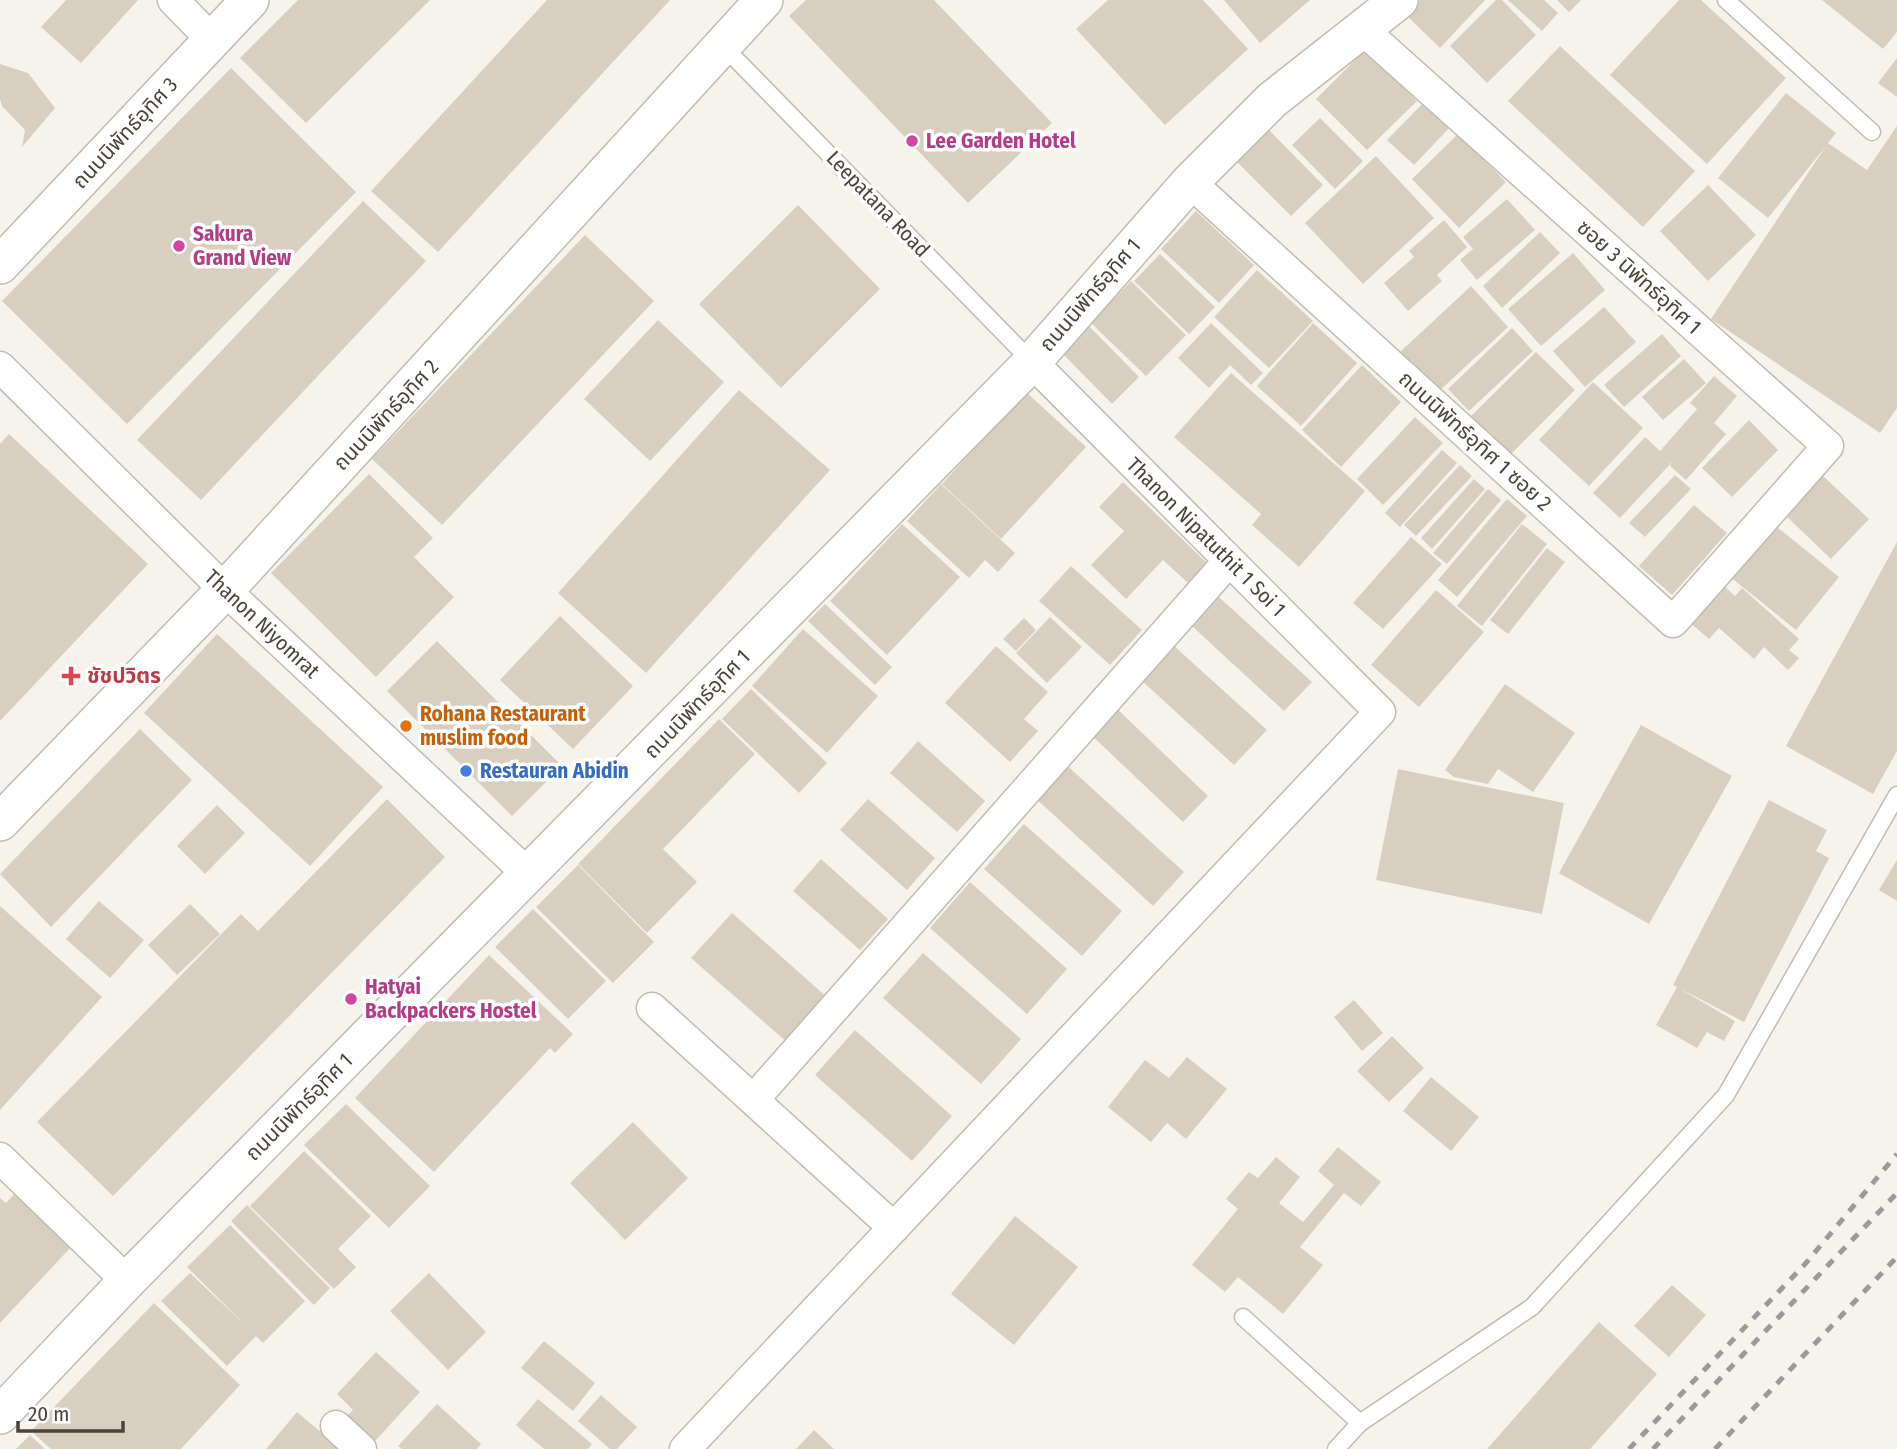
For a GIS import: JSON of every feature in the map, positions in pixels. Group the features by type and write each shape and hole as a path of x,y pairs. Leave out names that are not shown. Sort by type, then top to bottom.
{"street":[{"path":"173,0 212,40"},
{"name":"ถนนนิพัทธ์อุทิศ 3","path":"0,265 250,0"},
{"name":"ถนนนิพัทธ์อุทิศ 2","path":"0,822 225,590 724,47 764,0"},
{"name":"ถนนนิพัทธ์อุทิศ 1","path":"0,1415 127,1281 1032,362 1190,182 1272,100 1378,11"},
{"name":"ซอย 3 นิพัทธ์อุทิศ 1","path":"1378,11 1828,446 1749,534"},
{"name":"ถนนนิพัทธ์อุทิศ 1 ซอย 2","path":"1190,182 1673,622 1749,534"},
{"name":"Thanon Nipatuthit 1 Soi 1","path":"894,1228 1380,712 1032,362"},
{"name":"Thanon Niyomrat","path":"0,367 225,590 529,875"},
{"path":"754,1099 1228,562"},
{"path":"652,1008 894,1228 685,1449"},
{"path":"0,1158 127,1281"},
{"path":"336,1426 361,1449"}],"lane":[{"path":"1726,0 1872,132"},
{"name":"Leepatana Road","path":"724,47 1032,362"},
{"path":"1336,1449 1360,1423 1532,1307 1726,1095 1897,795"},
{"path":"1243,1317 1360,1423"}],"building":[{"path":"66,0 138,0 81,63 41,27"},
{"path":"298,0 430,0 306,123 240,58"},
{"path":"547,0 670,0 438,252 371,191"},
{"path":"806,0 934,0 1052,123 968,203 789,16"},
{"path":"1108,0 1203,0 1248,49 1165,125 1076,29"},
{"path":"1224,0 1310,0 1260,43"},
{"path":"1420,0 1485,0 1440,48 1406,15"},
{"path":"1496,0 1502,0 1536,35 1487,83 1450,46"},
{"path":"1508,0 1544,0 1558,13 1542,31"},
{"path":"1557,0 1581,0 1569,12"},
{"path":"1679,0 1701,0 1786,78 1707,164 1610,75"},
{"path":"1822,0 1897,0 1897,32 1883,49"},
{"path":"1560,46 1695,171 1643,227 1508,101"},
{"path":"1365,50 1417,101 1367,150 1316,99"},
{"path":"1897,58 1897,97 1878,83"},
{"path":"0,64 28,73 55,108 22,147 25,130 2,106 0,99"},
{"name":"Sakura Grand View","path":"231,68 356,192 127,424 2,301"},
{"path":"1786,93 1836,133 1828,143 1867,170 1897,126 1897,408 1880,433 1711,319 1826,146 1768,218 1718,178"},
{"path":"1427,99 1453,124 1414,165 1387,140"},
{"path":"1320,118 1363,161 1335,189 1292,145"},
{"path":"1265,126 1323,185 1291,216 1233,158"},
{"path":"1458,134 1506,182 1459,228 1412,179"},
{"path":"1376,156 1434,218 1363,284 1305,223"},
{"path":"1708,185 1756,235 1708,281 1660,231"},
{"path":"1507,199 1535,230 1477,280 1460,260 1473,249 1463,237"},
{"path":"363,201 426,261 201,500 137,440"},
{"path":"798,205 880,289 781,388 699,304"},
{"path":"1196,211 1254,265 1219,303 1161,249"},
{"path":"1444,220 1467,247 1437,275 1442,281 1408,311 1384,283 1414,257 1409,251"},
{"path":"1540,232 1560,253 1502,308 1483,286"},
{"path":"585,235 654,301 442,525 372,459"},
{"path":"1573,253 1605,290 1541,346 1508,309"},
{"path":"1160,254 1215,307 1189,334 1134,281"},
{"path":"1257,270 1313,321 1269,368 1214,317"},
{"path":"1131,281 1186,335 1146,376 1091,323"},
{"path":"1471,286 1508,327 1436,394 1399,353"},
{"path":"1604,307 1636,342 1585,387 1553,351"},
{"path":"658,320 724,382 650,461 584,399"},
{"path":"1211,323 1263,373 1251,385 1230,365 1209,388 1178,358"},
{"path":"1313,323 1357,363 1301,426 1257,386"},
{"path":"1087,324 1139,377 1112,404 1060,351"},
{"path":"1512,328 1533,351 1469,411 1448,389"},
{"path":"1662,334 1681,356 1624,407 1604,385"},
{"path":"1536,352 1575,390 1510,455 1471,416"},
{"path":"1684,359 1706,383 1663,420 1642,397"},
{"path":"1362,365 1401,402 1341,467 1302,430"},
{"path":"1231,373 1365,491 1299,567 1252,525 1261,514 1174,437"},
{"path":"1714,376 1737,396 1714,423 1726,434 1686,480 1670,466 1672,462 1620,518 1593,493 1645,437 1660,451 1697,409 1690,403"},
{"path":"1593,382 1643,428 1589,486 1539,440"},
{"path":"739,390 830,470 646,673 558,593"},
{"path":"1026,392 1086,447 1001,539 942,484"},
{"path":"1415,417 1443,443 1383,505 1357,479"},
{"path":"1749,420 1778,450 1732,497 1702,468"},
{"path":"9,434 148,564 0,721 0,444"},
{"path":"1442,450 1457,463 1400,527 1385,513"},
{"path":"1460,465 1472,476 1416,536 1404,525"},
{"path":"369,474 433,538 414,557 454,597 376,677 271,573"},
{"path":"1821,474 1869,519 1831,559 1784,514"},
{"path":"1675,475 1691,489 1645,537 1629,523"},
{"path":"1474,479 1485,489 1432,549 1421,538"},
{"path":"1123,482 1207,563 1188,583 1163,560 1126,599 1091,565 1124,531 1099,507"},
{"path":"941,484 1015,553 998,572 985,560 969,578 907,521"},
{"path":"1488,489 1501,500 1447,564 1433,553"},
{"path":"1507,499 1527,516 1457,597 1438,580"},
{"path":"1694,505 1727,533 1672,595 1639,566"},
{"path":"1772,523 1839,577 1796,630 1729,576"},
{"path":"902,524 960,577 887,655 830,601"},
{"path":"1522,524 1547,544 1482,626 1457,606"},
{"path":"1411,537 1442,564 1383,629 1353,603"},
{"path":"1897,542 1897,751 1873,794 1786,746"},
{"path":"1547,548 1565,562 1508,634 1490,620"},
{"path":"1071,566 1142,630 1110,665 1039,601"},
{"path":"1721,583 1735,596 1742,588 1799,639 1789,650 1799,658 1788,670 1764,647 1754,659 1719,628 1709,639 1688,621"},
{"path":"1436,590 1484,632 1419,707 1371,665"},
{"path":"1219,597 1312,682 1284,711 1192,626"},
{"path":"825,604 892,667 875,685 808,621"},
{"path":"560,616 633,686 573,749 500,680"},
{"path":"1050,617 1082,647 1047,683 1016,653"},
{"path":"1024,618 1036,630 1016,651 1003,639"},
{"path":"803,629 878,696 827,753 752,686"},
{"path":"217,634 383,787 310,866 144,713"},
{"path":"437,641 562,766 512,816 387,691"},
{"path":"1173,645 1267,730 1234,765 1141,680"},
{"path":"996,646 1048,692 1024,719 1038,731 1010,762 945,703"},
{"path":"1505,684 1575,733 1533,792 1498,769 1488,784 1454,777 1445,770"},
{"path":"751,689 827,763 799,793 722,719"},
{"path":"1112,704 1208,796 1183,822 1087,731"},
{"path":"719,719 755,754 663,849 697,882 647,933 578,864"},
{"path":"1641,725 1732,776 1649,924 1559,873"},
{"path":"140,729 192,780 51,927 0,874"},
{"path":"918,741 985,801 957,832 890,773"},
{"path":"1062,761 1184,872 1153,906 1032,795"},
{"path":"1398,769 1564,803 1542,914 1376,880"},
{"path":"387,799 445,857 113,1196 37,1122 241,914 258,931"},
{"path":"868,799 935,858 907,890 840,830"},
{"path":"1769,800 1827,830 1816,851 1829,858 1744,1022 1673,985"},
{"path":"217,805 245,833 205,874 177,846"},
{"path":"1024,824 1122,911 1082,956 984,869"},
{"path":"821,859 888,919 860,950 793,891"},
{"path":"1897,860 1897,901 1879,890"},
{"path":"578,865 654,942 613,983 536,907"},
{"path":"970,882 1067,969 1027,1014 930,928"},
{"path":"99,901 144,940 110,978 66,939"},
{"path":"190,904 220,934 177,975 148,945"},
{"path":"0,906 102,997 0,1110"},
{"path":"533,909 606,981 568,1019 495,947"},
{"path":"732,913 829,999 789,1044 691,958"},
{"path":"923,953 1021,1039 981,1084 883,998"},
{"path":"489,955 573,1034 555,1053 550,1048 434,1172 355,1098"},
{"path":"1677,987 1735,1021 1724,1041 1707,1032 1697,1048 1656,1025"},
{"path":"1354,1000 1383,1033 1362,1051 1334,1017"},
{"path":"855,1030 952,1116 912,1161 815,1075"},
{"path":"1392,1036 1424,1068 1389,1102 1357,1071"},
{"path":"1187,1057 1227,1089 1186,1139 1167,1123 1151,1142 1108,1107 1145,1060 1169,1078"},
{"path":"1431,1077 1479,1117 1451,1151 1403,1111"},
{"path":"346,1104 430,1186 389,1228 304,1145"},
{"path":"633,1122 688,1178 625,1240 570,1183"},
{"path":"1338,1147 1381,1182 1361,1206 1344,1193 1300,1247 1323,1265 1283,1314 1238,1277 1225,1292 1192,1265 1238,1209 1226,1199 1249,1172 1258,1178 1276,1157 1300,1177 1279,1203 1303,1222 1334,1185 1318,1171"},
{"path":"304,1151 371,1216 338,1249 356,1267 334,1289 250,1206"},
{"path":"15,1193 72,1246 0,1323 0,1198 6,1203"},
{"path":"247,1205 330,1288 314,1305 231,1221"},
{"path":"1015,1216 1078,1267 1014,1345 951,1294"},
{"path":"230,1225 305,1301 263,1343 256,1336 227,1366 161,1301 190,1273 245,1325 187,1267"},
{"path":"429,1273 486,1332 448,1370 390,1311"},
{"path":"1672,1285 1706,1315 1669,1357 1634,1326"},
{"path":"154,1303 240,1385 181,1449 51,1449 31,1431"},
{"path":"1599,1322 1657,1374 1590,1449 1487,1449"},
{"path":"544,1341 595,1383 573,1411 521,1368"},
{"path":"376,1352 420,1392 375,1441 347,1416 353,1410 337,1394"},
{"path":"601,1395 637,1427 617,1449 610,1449 578,1421"},
{"path":"538,1399 592,1444 588,1449 544,1449 516,1425"},
{"path":"437,1404 481,1444 477,1449 402,1449 398,1446"},
{"path":"297,1412 341,1449 266,1449"},
{"path":"814,1430 834,1449 796,1449"},
{"path":"30,1435 45,1449 16,1449"}],"railway":[{"path":"1629,1449 1806,1263 1897,1154"},
{"path":"1653,1449 1897,1193"},
{"path":"1715,1449 1897,1257"}],"place":[{"name":"Lee Garden Hotel","path":"912,141"},
{"name":"Sakura Grand View","path":"179,246"},
{"name":"ชัชปวิตร","path":"71,676"},
{"name":"Rohana Restaurant muslim food","path":"406,726"},
{"name":"Restauran Abidin","path":"466,771"},
{"name":"Hatyai Backpackers Hostel","path":"351,999"}]}
